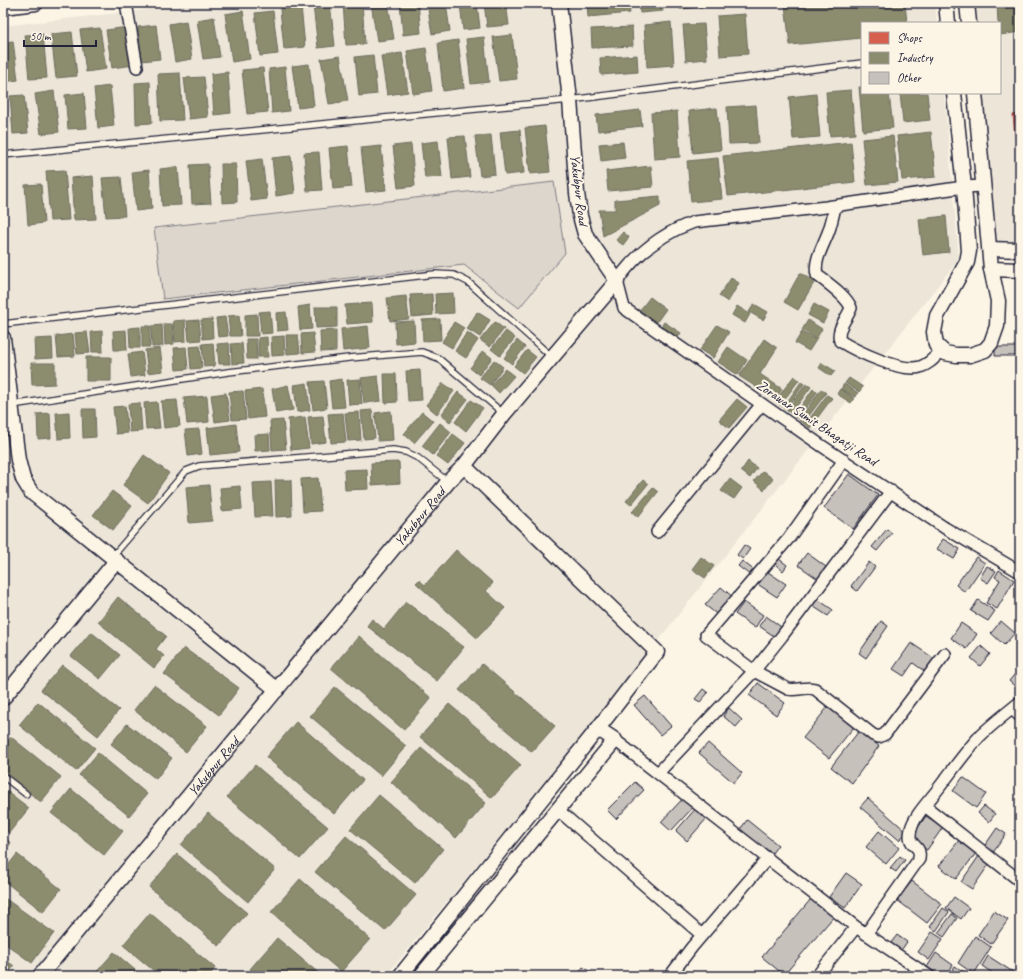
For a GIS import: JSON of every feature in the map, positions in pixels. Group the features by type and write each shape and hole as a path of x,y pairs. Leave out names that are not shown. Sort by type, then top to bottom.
{"street":[{"path":"3,7 36,3"},
{"path":"126,3 137,67"},
{"name":"Yakubpur Road","path":"40,976 448,482 464,466 504,414 617,281 585,234 580,216 570,100 559,3"},
{"path":"946,3 948,22"},
{"path":"967,3 969,22"},
{"path":"954,94 964,187 968,257 961,274 937,316 934,332 936,345 945,353 956,355 970,355 985,350 991,343 997,326 998,301 991,269 982,186 975,94"},
{"path":"617,281 624,270 666,234 679,227 694,222 835,206 964,187 982,186"},
{"path":"835,206 830,228 817,262 816,270 818,275 850,304 851,308 838,336 840,341 888,364 910,369 929,363 942,350"},
{"path":"990,249 1020,250"},
{"path":"991,269 1020,270"},
{"name":"Zorawar Sumit Bhagatji Road","path":"617,281 624,308 945,528 1020,572"},
{"path":"3,338 18,460 23,479 31,492 277,690"},
{"path":"657,532 762,404"},
{"path":"844,460 789,538 706,635 754,670 788,689 794,690 807,687 815,689 873,735 879,737 885,734 945,654"},
{"path":"402,976 657,652 464,466"},
{"path":"658,773 754,670 782,636 891,491"},
{"path":"3,698 114,559"},
{"path":"866,934 920,859 918,849 910,841 909,837 912,827 925,806 981,735 1017,709"},
{"path":"596,731 603,732 615,740 856,927 929,976"},
{"path":"421,976 615,740"},
{"path":"925,806 1020,881"},
{"path":"558,810 702,935"},
{"path":"670,976 702,935 768,858"},
{"path":"817,976 856,927"}],"lane":[{"path":"3,155 570,100 861,63"},
{"path":"3,324 435,274 454,275 468,282 552,357"},
{"path":"11,405 228,372 349,358 422,352 438,358 504,414"},
{"path":"114,559 186,472 199,466 392,450 406,452 418,458 448,482"},
{"path":"3,776 26,794"}],"shaded area":[{"path":"206,3 935,3 937,22 861,22 861,94 944,94 959,259 575,746 386,976 3,976 3,26"},
{"path":"975,3 1020,3 1020,245 995,243 982,94 1001,94 1001,22 977,22"},
{"path":"554,182 565,253 519,308 464,265 163,299 154,228"}],"building: Shops":[{"path":"1020,114 1020,167 1018,167 1013,115"}],"building: Industry":[{"path":"330,3 335,46 318,48 313,5"},
{"path":"343,3 362,3 365,44 346,45"},
{"path":"371,3 388,3 394,39 377,41"},
{"path":"400,3 418,3 421,33 403,35"},
{"path":"427,3 446,3 450,31 432,34"},
{"path":"460,3 477,3 480,28 463,30"},
{"path":"484,3 506,3 509,25 487,27"},
{"path":"587,3 629,3 630,13 588,17"},
{"path":"639,3 662,3 663,11 640,13"},
{"path":"679,3 704,3 704,7 680,9"},
{"path":"803,3 905,3 907,22 861,22 861,38 790,45 785,5"},
{"path":"997,3 1020,3 1020,32 1001,35 1001,22 998,22"},
{"path":"301,6 305,47 284,49 280,9"},
{"path":"243,11 250,59 232,62 225,14"},
{"path":"273,11 278,54 260,56 255,13"},
{"path":"745,14 748,54 720,56 717,16"},
{"path":"214,17 220,57 203,59 197,20"},
{"path":"186,21 192,59 175,62 169,24"},
{"path":"671,22 674,65 647,67 644,25"},
{"path":"704,24 707,59 686,61 683,25"},
{"path":"156,25 160,59 142,61 138,27"},
{"path":"128,27 134,65 112,68 106,30"},
{"path":"632,27 633,46 592,48 591,29"},
{"path":"100,28 106,69 86,72 80,30"},
{"path":"72,32 77,76 56,78 51,34"},
{"path":"43,34 47,78 29,79 25,35"},
{"path":"512,35 517,79 499,81 493,37"},
{"path":"484,37 489,82 471,84 466,39"},
{"path":"458,40 464,88 443,91 438,43"},
{"path":"13,41 18,80 3,82 3,42"},
{"path":"426,48 432,91 413,94 407,51"},
{"path":"402,53 408,92 387,95 381,56"},
{"path":"373,55 377,94 359,96 355,57"},
{"path":"637,55 638,72 601,75 600,58"},
{"path":"340,56 348,101 329,104 321,59"},
{"path":"309,64 314,106 298,108 292,66"},
{"path":"285,67 289,111 272,113 269,69"},
{"path":"263,68 268,112 247,114 242,70"},
{"path":"228,72 231,113 214,115 211,74"},
{"path":"180,73 183,120 160,121 158,74"},
{"path":"204,77 208,117 189,119 184,78"},
{"path":"150,82 152,123 136,124 135,83"},
{"path":"110,86 114,126 98,128 94,88"},
{"path":"859,87 861,87 861,94 889,94 893,128 863,131"},
{"path":"851,90 855,134 830,136 826,92"},
{"path":"54,91 59,132 41,134 35,94"},
{"path":"84,93 87,128 68,129 65,95"},
{"path":"816,94 820,137 793,139 789,97"},
{"path":"900,94 927,94 930,120 903,123"},
{"path":"24,95 28,133 13,134 10,96"},
{"path":"756,105 759,143 729,144 727,107"},
{"path":"717,108 721,150 693,153 689,111"},
{"path":"640,110 642,126 598,131 596,115"},
{"path":"677,111 680,157 654,159 651,113"},
{"path":"545,126 550,172 530,174 525,128"},
{"path":"520,130 524,173 505,175 500,132"},
{"path":"931,132 936,177 902,180 897,136"},
{"path":"491,135 495,174 480,176 475,136"},
{"path":"465,136 470,177 452,179 448,137"},
{"path":"893,136 898,182 867,185 862,139"},
{"path":"438,141 442,177 425,178 421,143"},
{"path":"623,142 625,158 601,161 599,144"},
{"path":"851,142 855,182 728,196 723,156"},
{"path":"411,144 415,186 398,188 393,146"},
{"path":"348,146 352,187 333,189 329,148"},
{"path":"381,146 386,190 366,192 361,148"},
{"path":"319,152 322,190 307,191 304,153"},
{"path":"291,156 295,193 276,196 272,158"},
{"path":"718,158 722,199 691,202 687,161"},
{"path":"262,159 267,199 251,201 246,161"},
{"path":"208,164 211,203 192,204 190,165"},
{"path":"221,164 236,164 237,202 222,203"},
{"path":"651,166 653,187 608,191 606,171"},
{"path":"178,167 181,205 162,206 160,169"},
{"path":"65,170 69,220 50,221 46,171"},
{"path":"149,170 152,209 136,211 132,172"},
{"path":"93,176 96,219 74,220 71,178"},
{"path":"121,177 125,216 106,217 102,178"},
{"path":"41,184 44,223 28,225 25,185"},
{"path":"660,196 660,206 603,236 599,210 615,210 615,200"},
{"path":"946,216 949,252 923,255 919,219"},
{"path":"623,232 629,237 623,245 616,240"},
{"path":"800,273 815,281 798,310 784,302"},
{"path":"731,278 739,283 728,302 719,296"},
{"path":"453,293 454,313 436,314 435,294"},
{"path":"432,294 433,315 412,317 410,295"},
{"path":"406,296 409,319 390,321 387,298"},
{"path":"650,297 666,309 656,323 640,310"},
{"path":"372,303 373,322 347,324 345,305"},
{"path":"754,304 768,312 763,320 749,312"},
{"path":"814,304 829,312 823,323 808,315"},
{"path":"310,305 312,329 300,330 298,307"},
{"path":"737,306 750,314 745,323 732,315"},
{"path":"315,307 337,307 337,327 316,328"},
{"path":"270,311 272,333 261,334 259,312"},
{"path":"286,312 288,330 277,331 276,313"},
{"path":"477,312 490,320 480,337 467,329"},
{"path":"257,314 258,336 245,336 245,315"},
{"path":"239,315 241,336 230,336 228,316"},
{"path":"225,317 228,336 218,337 216,318"},
{"path":"212,319 213,338 203,339 201,320"},
{"path":"440,319 441,340 423,341 422,320"},
{"path":"185,320 186,341 175,342 173,321"},
{"path":"199,320 201,340 189,341 187,321"},
{"path":"808,320 822,329 816,339 802,330"},
{"path":"414,321 415,342 396,344 395,322"},
{"path":"454,322 464,328 452,348 442,342"},
{"path":"495,322 504,329 490,347 480,340"},
{"path":"664,322 681,333 677,339 660,328"},
{"path":"164,324 172,324 174,344 165,345"},
{"path":"162,325 163,346 152,347 151,326"},
{"path":"717,325 729,332 713,358 700,350"},
{"path":"142,326 150,326 150,347 142,347"},
{"path":"368,326 370,348 343,351 341,329"},
{"path":"140,327 140,348 130,348 129,328"},
{"path":"126,330 127,350 114,350 113,331"},
{"path":"336,330 336,351 321,352 320,331"},
{"path":"102,331 103,352 92,352 91,332"},
{"path":"506,331 515,338 500,356 491,349"},
{"path":"87,332 90,353 77,354 75,333"},
{"path":"467,332 478,340 466,358 455,351"},
{"path":"802,332 816,340 809,351 795,343"},
{"path":"313,333 315,352 302,353 301,334"},
{"path":"73,334 75,356 58,357 56,336"},
{"path":"286,335 298,335 300,353 287,354"},
{"path":"284,336 285,355 272,356 271,337"},
{"path":"267,337 268,357 258,357 258,338"},
{"path":"52,338 53,358 35,359 34,339"},
{"path":"246,339 256,339 257,359 247,359"},
{"path":"764,339 777,348 760,374 782,389 775,399 739,376"},
{"path":"517,340 525,347 512,364 504,358"},
{"path":"213,343 215,366 204,367 202,344"},
{"path":"229,343 230,364 219,364 217,344"},
{"path":"242,343 244,363 232,364 231,344"},
{"path":"200,346 202,368 191,369 189,347"},
{"path":"186,347 188,369 176,370 174,348"},
{"path":"728,347 747,360 738,375 718,362"},
{"path":"160,348 163,371 148,373 145,350"},
{"path":"527,350 536,357 523,373 514,366"},
{"path":"483,351 492,358 479,375 470,368"},
{"path":"142,352 145,375 131,377 128,354"},
{"path":"86,357 111,357 111,381 86,381"},
{"path":"494,360 503,367 490,385 480,378"},
{"path":"31,363 55,363 55,384 32,385"},
{"path":"822,363 835,371 831,376 819,368"},
{"path":"505,369 514,376 499,393 491,385"},
{"path":"420,370 422,400 408,401 406,371"},
{"path":"384,374 396,374 397,402 385,403"},
{"path":"378,376 381,401 364,403 361,378"},
{"path":"794,376 799,380 784,400 787,402 801,382 804,384 786,409 775,401"},
{"path":"849,378 863,387 859,392 845,383"},
{"path":"342,379 345,407 332,408 329,381"},
{"path":"360,379 362,404 349,405 347,380"},
{"path":"324,381 327,408 313,410 310,382"},
{"path":"307,383 310,410 297,412 294,385"},
{"path":"443,383 454,391 437,414 426,405"},
{"path":"806,384 811,387 796,407 799,409 813,389 817,392 798,419 787,410"},
{"path":"844,384 858,393 855,397 841,389"},
{"path":"288,385 293,410 276,413 272,389"},
{"path":"262,389 265,417 248,419 245,391"},
{"path":"821,389 826,393 808,417 810,418 827,395 832,398 810,428 799,420"},
{"path":"840,389 854,398 851,403 837,394"},
{"path":"243,391 246,419 232,420 229,392"},
{"path":"458,392 468,399 450,422 441,415"},
{"path":"226,393 230,420 215,422 211,395"},
{"path":"207,396 209,422 187,424 184,398"},
{"path":"737,399 747,407 729,428 719,420"},
{"path":"177,400 180,426 164,428 161,401"},
{"path":"471,400 483,408 466,431 455,422"},
{"path":"157,402 160,428 146,429 144,403"},
{"path":"140,403 142,431 130,432 128,404"},
{"path":"125,406 128,433 116,434 113,407"},
{"path":"82,409 95,409 96,437 83,438"},
{"path":"372,410 375,438 364,439 361,411"},
{"path":"391,411 393,440 378,441 375,413"},
{"path":"69,412 70,438 58,439 56,413"},
{"path":"359,412 361,440 348,441 345,413"},
{"path":"422,412 433,421 414,443 404,434"},
{"path":"50,413 51,438 38,439 37,414"},
{"path":"343,413 346,442 331,443 328,414"},
{"path":"323,416 326,442 311,444 308,417"},
{"path":"305,417 309,448 291,450 288,419"},
{"path":"283,420 286,449 272,450 270,421"},
{"path":"440,423 451,432 433,455 422,446"},
{"path":"236,424 239,452 210,455 207,428"},
{"path":"199,429 202,454 188,456 185,430"},
{"path":"269,434 270,450 255,451 254,435"},
{"path":"453,434 465,443 448,465 436,456"},
{"path":"144,455 169,473 148,503 123,485"},
{"path":"748,461 757,468 750,478 741,471"},
{"path":"399,462 400,483 372,485 371,463"},
{"path":"367,469 368,489 345,490 344,470"},
{"path":"763,471 773,479 764,490 754,481"},
{"path":"318,478 321,511 303,512 301,479"},
{"path":"730,479 742,488 734,499 721,491"},
{"path":"275,480 291,480 292,516 276,517"},
{"path":"643,480 648,484 631,505 626,501"},
{"path":"271,482 273,516 255,517 253,483"},
{"path":"209,485 212,521 189,523 186,487"},
{"path":"240,486 242,509 222,511 220,488"},
{"path":"653,488 658,492 638,517 632,512"},
{"path":"112,491 132,506 113,530 93,515"},
{"path":"456,550 493,583 486,591 505,608 477,638 416,583 419,580 425,585"},
{"path":"701,557 714,566 705,578 692,569"},
{"path":"118,597 166,636 156,649 164,656 154,668 98,622"},
{"path":"406,602 464,647 437,681 367,626 372,619 384,629"},
{"path":"91,632 120,655 100,679 71,656"},
{"path":"359,636 431,698 404,730 331,668"},
{"path":"184,648 239,688 219,715 164,674"},
{"path":"482,664 555,726 532,752 459,690"},
{"path":"62,665 119,710 98,736 41,690"},
{"path":"154,685 207,726 186,752 134,710"},
{"path":"335,687 406,746 381,776 310,716"},
{"path":"38,702 95,748 76,771 19,725"},
{"path":"449,704 521,765 492,798 420,737"},
{"path":"296,722 363,780 334,814 266,757"},
{"path":"127,724 172,758 156,779 111,744"},
{"path":"11,737 61,777 41,802 3,772 3,747"},
{"path":"421,748 486,803 456,838 391,782"},
{"path":"98,753 147,794 129,816 79,775"},
{"path":"255,765 328,827 300,859 227,797"},
{"path":"3,788 29,808 9,833 3,829"},
{"path":"71,789 123,831 104,855 51,813"},
{"path":"379,795 443,849 415,883 350,829"},
{"path":"208,813 275,869 248,902 181,845"},
{"path":"346,836 416,895 385,931 315,872"},
{"path":"3,837 11,843 3,853"},
{"path":"17,854 61,889 43,912 3,880 3,872"},
{"path":"177,854 247,913 219,946 149,887"},
{"path":"300,879 370,939 341,972 271,912"},
{"path":"3,897 54,933 32,963 3,942"},
{"path":"150,913 215,968 209,976 160,976 123,945"},
{"path":"277,938 322,976 258,976 250,969"},
{"path":"114,952 142,976 93,976"},
{"path":"3,958 14,966 6,976 3,976"}],"building: Other":[{"path":"995,347 1020,347 1020,356 995,356"},
{"path":"849,474 878,495 853,529 824,508"},
{"path":"887,529 892,533 877,551 872,547"},
{"path":"943,539 960,549 954,559 937,549"},
{"path":"744,545 750,549 743,559 737,555"},
{"path":"807,553 826,567 818,579 798,565"},
{"path":"976,557 985,563 965,592 956,585"},
{"path":"779,559 787,565 783,571 775,564"},
{"path":"742,561 755,571 751,576 738,566"},
{"path":"869,562 875,567 857,591 851,586"},
{"path":"987,566 996,571 988,583 980,578"},
{"path":"765,570 786,584 777,597 756,583"},
{"path":"999,570 1014,580 997,609 986,603 1000,580 995,577"},
{"path":"721,587 734,598 719,616 705,605"},
{"path":"816,598 833,610 828,616 811,605"},
{"path":"978,600 995,611 988,621 971,611"},
{"path":"744,602 763,615 755,628 735,614"},
{"path":"766,616 784,629 777,638 759,626"},
{"path":"881,621 888,626 866,658 859,653"},
{"path":"1001,621 1015,633 1004,645 991,633"},
{"path":"961,623 977,634 967,649 951,638"},
{"path":"911,643 941,663 931,676 913,663 904,676 893,669"},
{"path":"981,646 990,654 980,666 971,658"},
{"path":"1020,668 1020,691 1009,681"},
{"path":"758,683 785,703 776,715 749,695"},
{"path":"703,689 708,693 700,702 695,699"},
{"path":"645,696 671,726 660,735 634,705"},
{"path":"831,703 857,723 829,758 803,738"},
{"path":"729,708 742,720 736,727 723,716"},
{"path":"859,731 879,746 852,783 831,767"},
{"path":"708,743 742,773 734,783 699,753"},
{"path":"963,777 986,794 976,808 953,791"},
{"path":"635,782 644,790 616,819 607,810"},
{"path":"688,793 698,802 671,831 661,822"},
{"path":"868,798 907,832 899,840 860,807"},
{"path":"984,806 995,814 989,822 978,813"},
{"path":"697,807 708,817 687,841 676,831"},
{"path":"926,816 943,827 927,850 910,839"},
{"path":"747,820 778,845 769,857 738,832"},
{"path":"997,828 1006,834 990,857 981,851"},
{"path":"879,831 899,848 886,864 866,847"},
{"path":"960,839 977,852 956,879 939,866"},
{"path":"900,856 905,860 896,872 890,868"},
{"path":"979,856 990,863 972,889 961,882"},
{"path":"846,873 862,884 845,908 829,897"},
{"path":"912,881 942,904 927,923 897,900"},
{"path":"954,897 969,908 961,919 946,908"},
{"path":"811,899 835,915 784,975 762,957"},
{"path":"943,908 949,912 936,931 930,927"},
{"path":"994,911 1008,920 991,944 978,935"},
{"path":"952,914 957,918 944,937 938,933"},
{"path":"932,932 943,939 929,960 918,952"},
{"path":"897,935 907,942 897,956 887,948"},
{"path":"975,936 991,947 974,974 958,963"},
{"path":"936,953 953,965 946,976 941,976 927,967"},
{"path":"988,956 1013,972 1010,976 997,976 982,966"},
{"path":"955,966 970,976 949,976"},
{"path":"583,967 597,976 577,976"}]}
